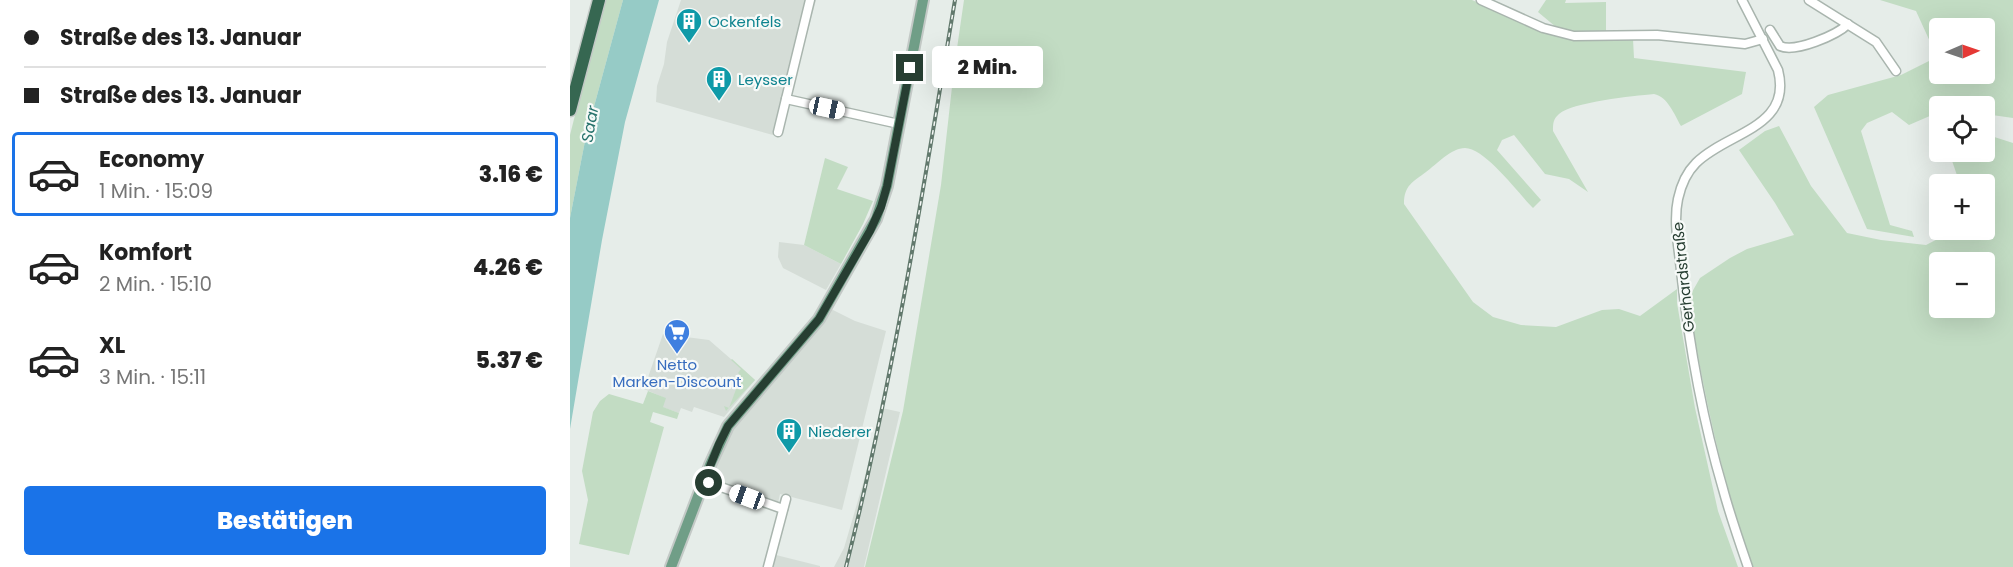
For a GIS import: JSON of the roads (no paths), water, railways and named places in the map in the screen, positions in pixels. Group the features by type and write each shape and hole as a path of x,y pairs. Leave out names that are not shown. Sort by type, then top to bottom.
{"highway":[{"path":"570,77 591,0"},
{"path":"570,110 599,0"}],"main road":[{"path":"671,567 728,426 819,319 870,231 881,207 900,124 923,0"}],"street":[{"path":"778,132 810,0"},
{"path":"1481,0 1543,28 1574,36 1657,35 1746,44 1763,39"},
{"name":"Gerhardstraße","path":"1742,0 1780,76 1781,90 1777,104 1761,123 1697,162 1684,181 1677,213 1685,309 1701,401 1722,489 1748,567"},
{"path":"1809,0 1876,42 1896,71"},
{"path":"1770,30 1780,46 1790,48 1836,34 1848,24"},
{"path":"786,99 900,124"},
{"path":"704,481 783,509"},
{"path":"768,567 786,498"}],"water":[{"name":"Saar","path":"623,0 659,0 625,122 602,240 570,429 570,218 586,136"}],"railway":[{"path":"846,567 893,356 955,0"}],"place":[{"name":"Ockenfels","path":"689,44"},
{"name":"Leysser","path":"719,102"},
{"name":"Netto Marken-Discount","path":"677,355"},
{"name":"Niederer","path":"789,454"}]}
